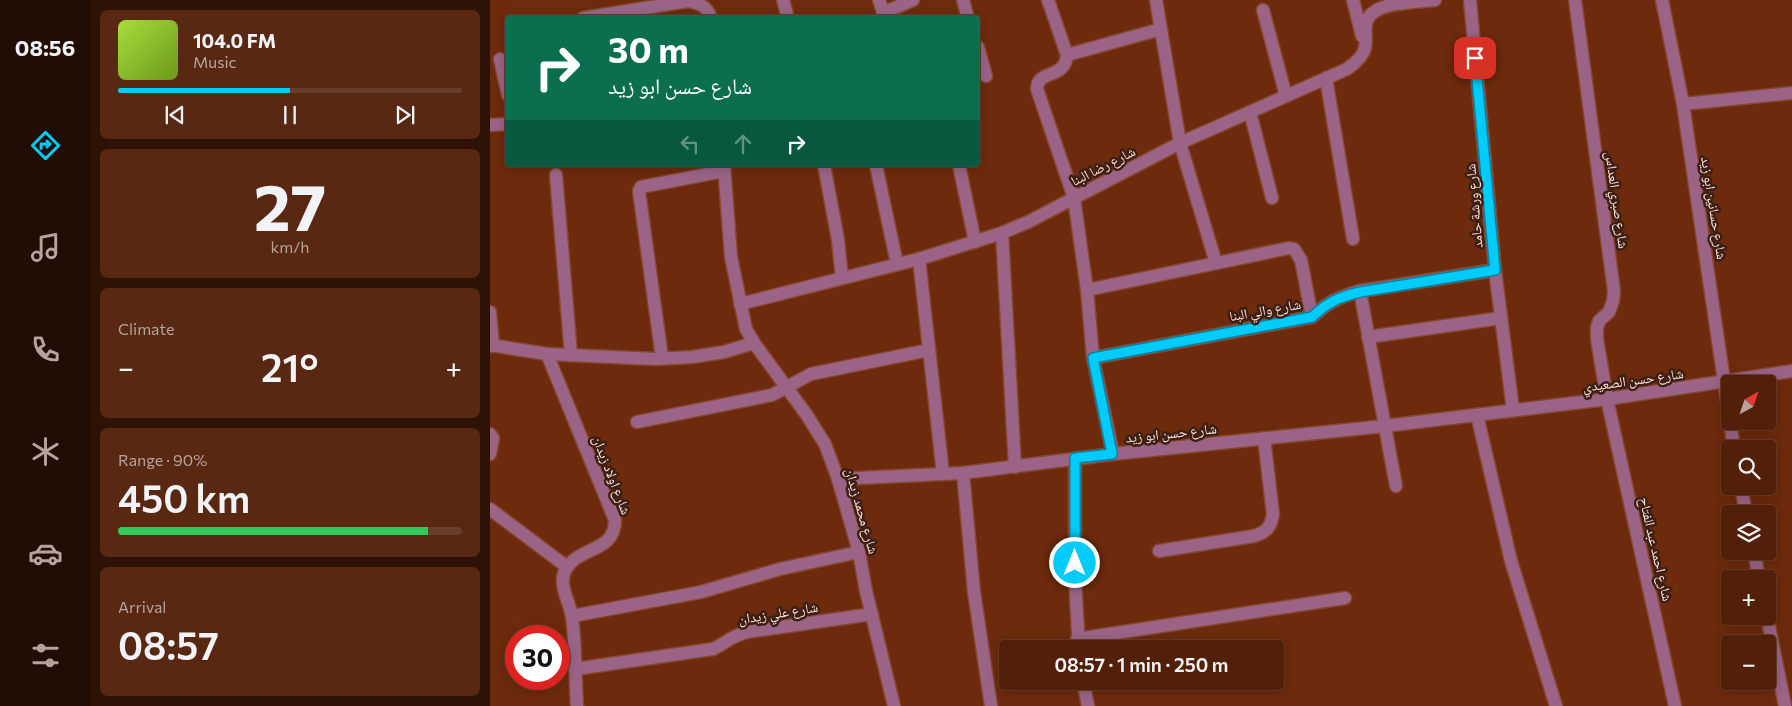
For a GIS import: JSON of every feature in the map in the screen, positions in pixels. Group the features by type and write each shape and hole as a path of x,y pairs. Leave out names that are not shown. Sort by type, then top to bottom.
{"street":[{"path":"783,0 787,15"},
{"path":"879,0 884,15 913,0"},
{"path":"963,0 967,15"},
{"path":"1048,0 1067,54 1067,60 1062,69 1040,79 1037,86 1074,198 1087,290 1093,358 1112,454"},
{"path":"1156,0 1180,143 1216,263"},
{"path":"1353,0 1365,48"},
{"path":"1365,48 1365,25 1374,11 1401,2 1435,0"},
{"name":"شارع ورشة حامد","path":"1470,0 1495,270 1513,410"},
{"name":"شارع صبري العداس","path":"1575,0 1614,291 1613,301 1608,312 1599,321 1597,328 1607,399"},
{"name":"شارع حسانين ابو زيد","path":"1662,0 1683,104 1723,375"},
{"path":"602,15 688,1 699,3 706,8 710,15"},
{"path":"1263,10 1286,96"},
{"path":"1067,54 1162,29"},
{"name":"شارع رضا البنا","path":"740,304 919,259 1002,233 1028,222 1180,143 1347,69 1361,56 1365,48"},
{"path":"980,54 986,76"},
{"path":"500,59 505,82"},
{"path":"1326,78 1353,239"},
{"path":"1683,104 1792,93"},
{"path":"1250,112 1272,198"},
{"path":"490,124 505,124"},
{"path":"824,167 838,240 842,278"},
{"path":"876,167 897,264"},
{"path":"959,167 975,242"},
{"path":"662,358 639,191 641,188 724,168"},
{"name":"شارع محمد زيدان","path":"724,168 731,257 746,328 754,343 806,414 825,444 838,479 859,552 894,706"},
{"path":"556,175 571,355"},
{"path":"1002,233 1015,466"},
{"path":"1087,290 1289,248 1294,249 1302,260 1312,317"},
{"path":"919,259 943,474"},
{"name":"شارع والي البنا","path":"1093,358 1312,317 1326,304 1342,296 1360,292 1495,270"},
{"path":"1360,292 1396,486"},
{"path":"490,312 492,346 547,354 692,358 724,352 754,343"},
{"path":"1368,337 1501,318"},
{"path":"637,422 772,395 811,374 929,350"},
{"name":"شارع اولاد زيدان","path":"547,354 615,520 615,529 611,537 602,545 575,559 567,567"},
{"name":"شارع حسن الصعيدي","path":"1767,375 1792,371"},
{"name":"شارع حسن الصعيدي","path":"1477,415 1721,382"},
{"name":"شارع احمد عبد الفتاح","path":"1607,399 1675,706"},
{"path":"1477,415 1511,561 1556,706"},
{"name":"شارع حسن ابو زيد","path":"838,479 963,473 1075,458 1477,415"},
{"path":"490,434 493,438 490,454"},
{"path":"1159,551 1264,533 1271,524 1273,514 1264,438"},
{"path":"1075,458 1075,580 1078,640"},
{"path":"963,473 974,592 990,706"},
{"path":"490,508 567,567 563,586 572,616 577,706"},
{"path":"572,616 701,592 780,569 859,552"},
{"path":"1101,640 1345,598"},
{"name":"شارع علي زيدان","path":"575,669 713,649 724,644 732,636 746,632 872,614"},
{"path":"1769,625 1785,706"},
{"path":"1085,690 1088,706"}],"route":[{"path":"1075,563 1075,458 1112,454 1093,358 1312,317 1326,304 1342,296 1360,292 1495,270 1475,58"}]}
